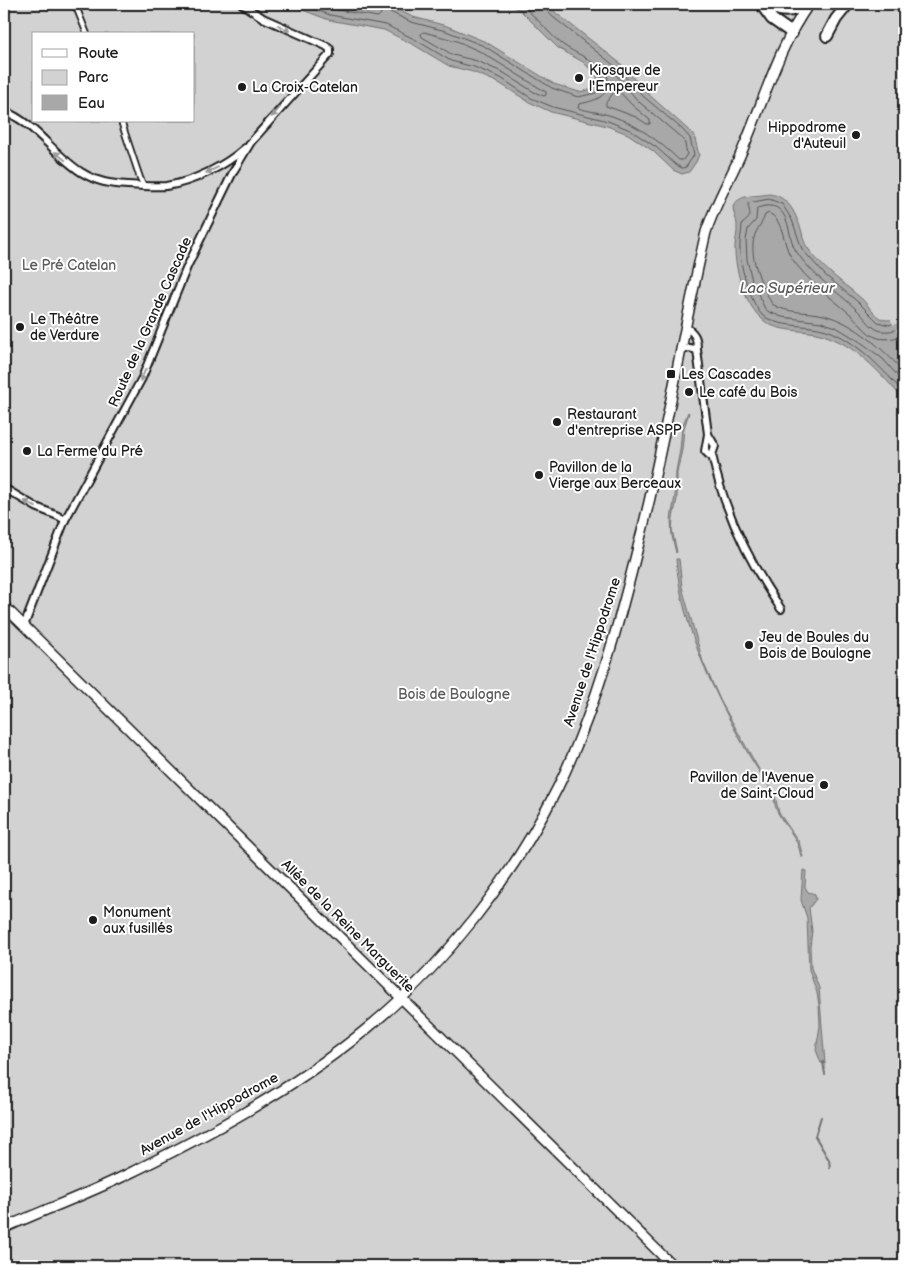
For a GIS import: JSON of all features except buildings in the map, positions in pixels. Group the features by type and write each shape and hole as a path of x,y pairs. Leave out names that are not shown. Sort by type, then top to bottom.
{"highway":[{"path":"761,4 772,19 792,33"},
{"path":"766,4 776,9 787,11 795,10 807,4"},
{"path":"828,36 836,19 848,4"}],"main road":[{"path":"798,23 807,4"},
{"path":"798,23 814,4"},
{"name":"Avenue de l'Hippodrome","path":"4,1228 122,1177 243,1114 314,1069 365,1031 401,998 440,958 499,885 530,837 558,786 582,731 616,630 640,540 659,462 706,232 715,206 746,142 774,68 798,23"},
{"name":"Allée de la Reine Marguerite","path":"4,606 673,1266"}],"street":[{"path":"75,4 86,32"},
{"name":"Route de la Grande Cascade","path":"24,626 64,520 142,378 187,267 233,172 251,142 330,54 331,50 326,46 263,18 242,4"},
{"path":"4,111 20,119 80,172 102,183 168,186 205,173 228,161 251,142"},
{"path":"121,122 144,186"},
{"path":"686,327 697,338 708,434 706,451 709,455 712,455 717,477 743,544 780,609"},
{"path":"682,350 690,348 697,350"},
{"path":"4,488 36,507 64,520"}],"green space":[{"name":"Bois de Boulogne","path":"4,4 844,4 845,13 853,4 904,4 904,1266 4,1266"}],"water":[{"path":"287,4 385,4 413,17 447,26 486,42 554,84 579,92 593,89 597,82 597,76 583,62 558,48 521,11 508,4 547,4 620,63 646,92 694,135 699,155 689,172 682,174 673,170 653,151 628,134 607,126 551,112 529,102 499,83 473,72 449,66 384,30 329,20"},
{"name":"Lac Supérieur","path":"769,194 776,195 786,201 799,223 806,245 813,255 826,269 863,300 876,316 888,320 904,314 904,400 870,364 840,342 822,335 773,326 757,314 751,305 741,284 736,262 737,225 733,207 739,199"},
{"path":"688,412 677,473 677,499 673,518 672,530 676,553 672,536 671,519 682,427"},
{"path":"676,559 679,559 682,587 703,662 721,702 702,661 685,611"},
{"path":"721,702 761,773 774,792 779,813 799,842 803,857 801,857 797,843 777,811 772,792 750,757"},
{"path":"803,870 806,871 805,887 808,892 815,894 816,899 809,908 812,931 810,947 811,968 819,988 825,1064 821,1063 816,1050 820,1026 819,1005 809,970 807,918 801,900"}],"waterway":[{"path":"823,1062 825,1074"},
{"path":"821,1117 815,1136 829,1160 830,1168"}],"tunnel":[{"path":"783,4 802,83 827,162 854,228 904,336"},
{"path":"801,7 819,80 841,151 863,206 904,295"},
{"path":"822,79 827,36"}],"place":[{"name":"Kiosque de l'Empereur","path":"579,78"},
{"name":"La Croix-Catelan","path":"242,87"},
{"name":"Hippodrome d'Auteuil","path":"856,135"},
{"name":"Le Théâtre de Verdure","path":"20,327"},
{"name":"Les Cascades","path":"671,374"},
{"name":"Le café du Bois","path":"689,392"},
{"name":"Restaurant d'entreprise ASPP","path":"557,422"},
{"name":"La Ferme du Pré","path":"27,451"},
{"name":"Pavillon de la Vierge aux Berceaux","path":"539,475"},
{"name":"Jeu de Boules du Bois de Boulogne","path":"749,645"},
{"name":"Pavillon de l'Avenue de Saint-Cloud","path":"824,785"},
{"name":"Monument aux fusillés","path":"93,920"}],"park label":[{"name":"Le Pré Catelan","path":"69,265"}]}
